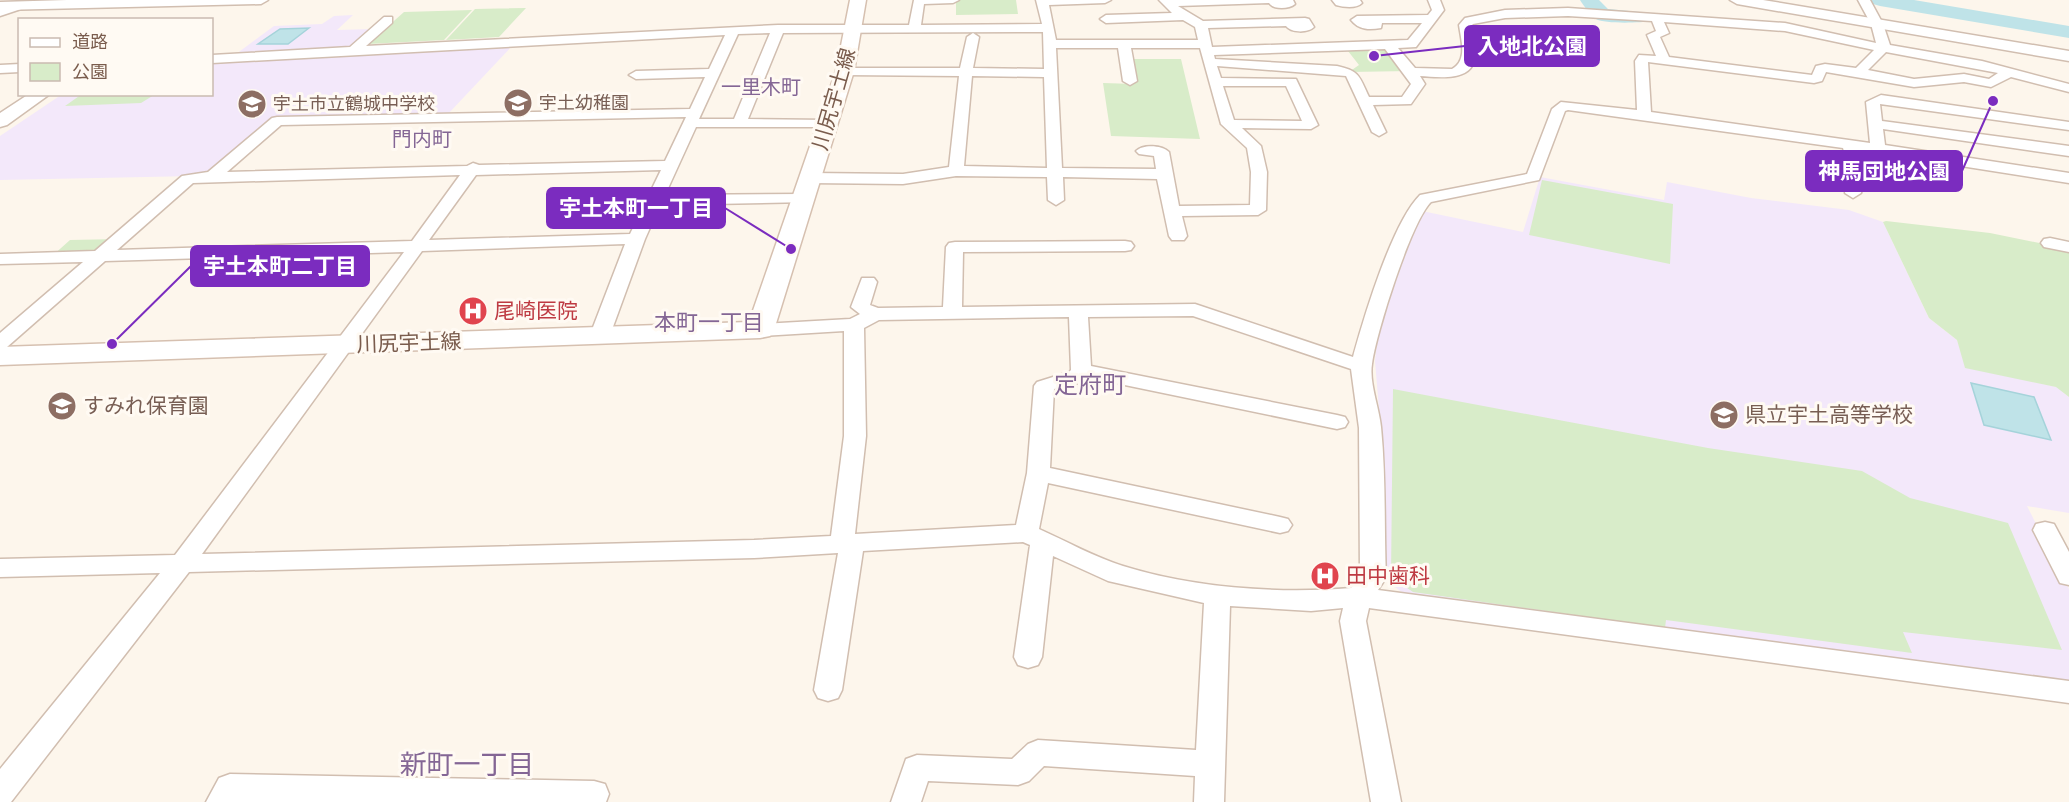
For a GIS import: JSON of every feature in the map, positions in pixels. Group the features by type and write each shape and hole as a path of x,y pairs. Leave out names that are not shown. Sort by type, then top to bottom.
{"main road":[{"name":"川尻宇土線","path":"0,356 760,330 845,71 858,0"}],"street":[{"path":"0,6 261,0"},
{"path":"915,29 919,1 953,0"},
{"path":"213,59 778,29 1049,28 1042,1 1105,0"},
{"path":"1166,1 1268,0"},
{"path":"1273,0 1275,4 1289,4 1287,0"},
{"path":"1338,0 1340,3 1356,3 1354,0"},
{"path":"1547,0 1585,1 1597,15"},
{"path":"1737,0 2069,56"},
{"path":"1864,0 1877,24 1884,48"},
{"path":"163,18 190,1"},
{"path":"1166,1 1201,25 1290,22"},
{"path":"0,12 29,5"},
{"path":"1206,52 1412,44 1443,11"},
{"path":"1373,20 1443,11 1484,17 1568,12 1785,27 2010,72 2069,88"},
{"path":"1106,19 1123,21 1185,16"},
{"path":"1411,72 1454,73 1461,70 1469,57 1465,25 1484,17"},
{"path":"1657,19 1663,33 1653,34 1664,60"},
{"path":"353,51 388,20"},
{"path":"1174,211 1258,210 1259,172 1254,146 1228,124 1206,52 1201,25"},
{"path":"739,123 778,29"},
{"path":"600,335 636,239 733,32"},
{"path":"956,171 966,72 973,37"},
{"path":"1056,200 1049,38 1124,44 1164,38 1206,52 1291,68 1351,73 1378,129 1398,129"},
{"path":"1124,44 1130,81"},
{"path":"1365,101 1406,101 1418,84 1388,44"},
{"path":"1279,48 1291,68"},
{"path":"1859,72 1884,48"},
{"path":"1644,115 1641,61 1644,58 1809,78 1817,78 1821,69 1825,68 1914,83 1964,78 1991,83 2010,72"},
{"path":"0,69 18,68"},
{"path":"845,71 1052,73"},
{"path":"636,75 713,73"},
{"path":"1215,82 1291,82 1311,125 1228,124"},
{"path":"0,121 39,96"},
{"path":"1878,149 1874,102 1881,99 1970,106 2069,126"},
{"path":"1386,802 1353,621 1358,597 1372,578 1370,428 1361,366 1373,319 1403,238 1419,205 1426,198 1533,177 1559,109 1566,105 1848,144 2069,178"},
{"path":"213,176 277,121 691,118 739,123 828,124"},
{"path":"1875,124 2069,151"},
{"path":"1848,144 1854,154 1857,168 1857,181 1853,193"},
{"path":"1144,151 1161,152 1178,236"},
{"path":"0,343 188,179 213,176 472,168 671,165"},
{"path":"0,792 182,562 345,345 472,168"},
{"path":"654,200 903,179 956,171 1164,174"},
{"path":"0,259 636,239"},
{"path":"2050,243 2069,247"},
{"path":"952,312 955,247 1125,246"},
{"path":"868,282 861,307 874,314"},
{"path":"1028,657 1044,386 1063,379 1075,378 1081,370 1078,310"},
{"path":"760,330 854,325 874,314 1195,310 1361,366"},
{"path":"828,690 847,545 855,436 854,325"},
{"path":"1081,370 1337,422"},
{"path":"1038,473 1280,525"},
{"path":"2045,530 2069,576"},
{"path":"0,568 847,545 1035,537 1116,574 1216,596 1311,601 1358,597 2069,692"},
{"path":"1209,802 1216,596"},
{"path":"906,802 916,768 1018,772 1038,753 1210,764"},
{"path":"221,802 230,787 594,794 591,802"}],"shaded area":[{"name":"宇土市立鶴城中学校","path":"353,15 337,30 374,29 346,54 512,46 448,114 273,117 212,172 194,176 0,180 0,136 60,96 213,96 213,61 228,60 274,26 322,24 334,16"},
{"name":"県立宇土高等学校","path":"1540,177 1664,200 1667,182 1751,198 1849,210 1883,222 1929,318 1957,340 1966,367 2057,387 2069,397 2069,513 2027,506 2069,589 2069,684 1409,597 1382,578 1381,433 1375,361 1379,321 1414,228 1422,211 1523,232"}],"green space":[{"path":"956,0 1016,0 1018,14 956,15"},
{"path":"526,8 499,37 446,40 475,9"},
{"path":"472,10 444,40 368,44 404,12"},
{"path":"1388,44 1410,71 1349,72 1359,65 1344,46"},
{"path":"1132,59 1181,59 1200,139 1111,136 1103,83 1134,84"},
{"path":"79,96 152,96 141,103 65,106"},
{"path":"1542,180 1673,204 1670,264 1529,235"},
{"path":"1883,222 1990,233 2069,249 2069,397 2056,387 1965,368 1957,340 1929,318"},
{"path":"120,239 101,255 51,257 70,240"},
{"path":"1393,389 1708,448 1862,471 1910,498 2008,523 2062,650 1903,632 1912,653 1666,620 1665,628 1413,592 1391,577"}],"water":[{"path":"309,28 288,44 258,44 280,29"},
{"path":"1971,383 2034,397 2051,440 1984,425"}],"waterway":[{"path":"1589,0 1603,15 1643,17"},
{"path":"1880,0 2069,32"}],"place":[{"name":"入地北公園","path":"1374,56"},
{"name":"神馬団地公園","path":"1993,101"},
{"name":"宇土幼稚園","path":"518,103"},
{"name":"宇土市立鶴城中学校","path":"252,104"},
{"name":"宇土本町一丁目","path":"791,249"},
{"name":"尾崎医院","path":"473,311"},
{"name":"宇土本町二丁目","path":"112,344"},
{"name":"すみれ保育園","path":"62,406"},
{"name":"県立宇土高等学校","path":"1724,415"},
{"name":"田中歯科","path":"1325,576"}],"district":[{"name":"一里木町","path":"761,87"},
{"name":"門内町","path":"422,139"},
{"name":"本町一丁目","path":"709,322"},
{"name":"定府町","path":"1090,385"},
{"name":"新町一丁目","path":"467,765"}]}
